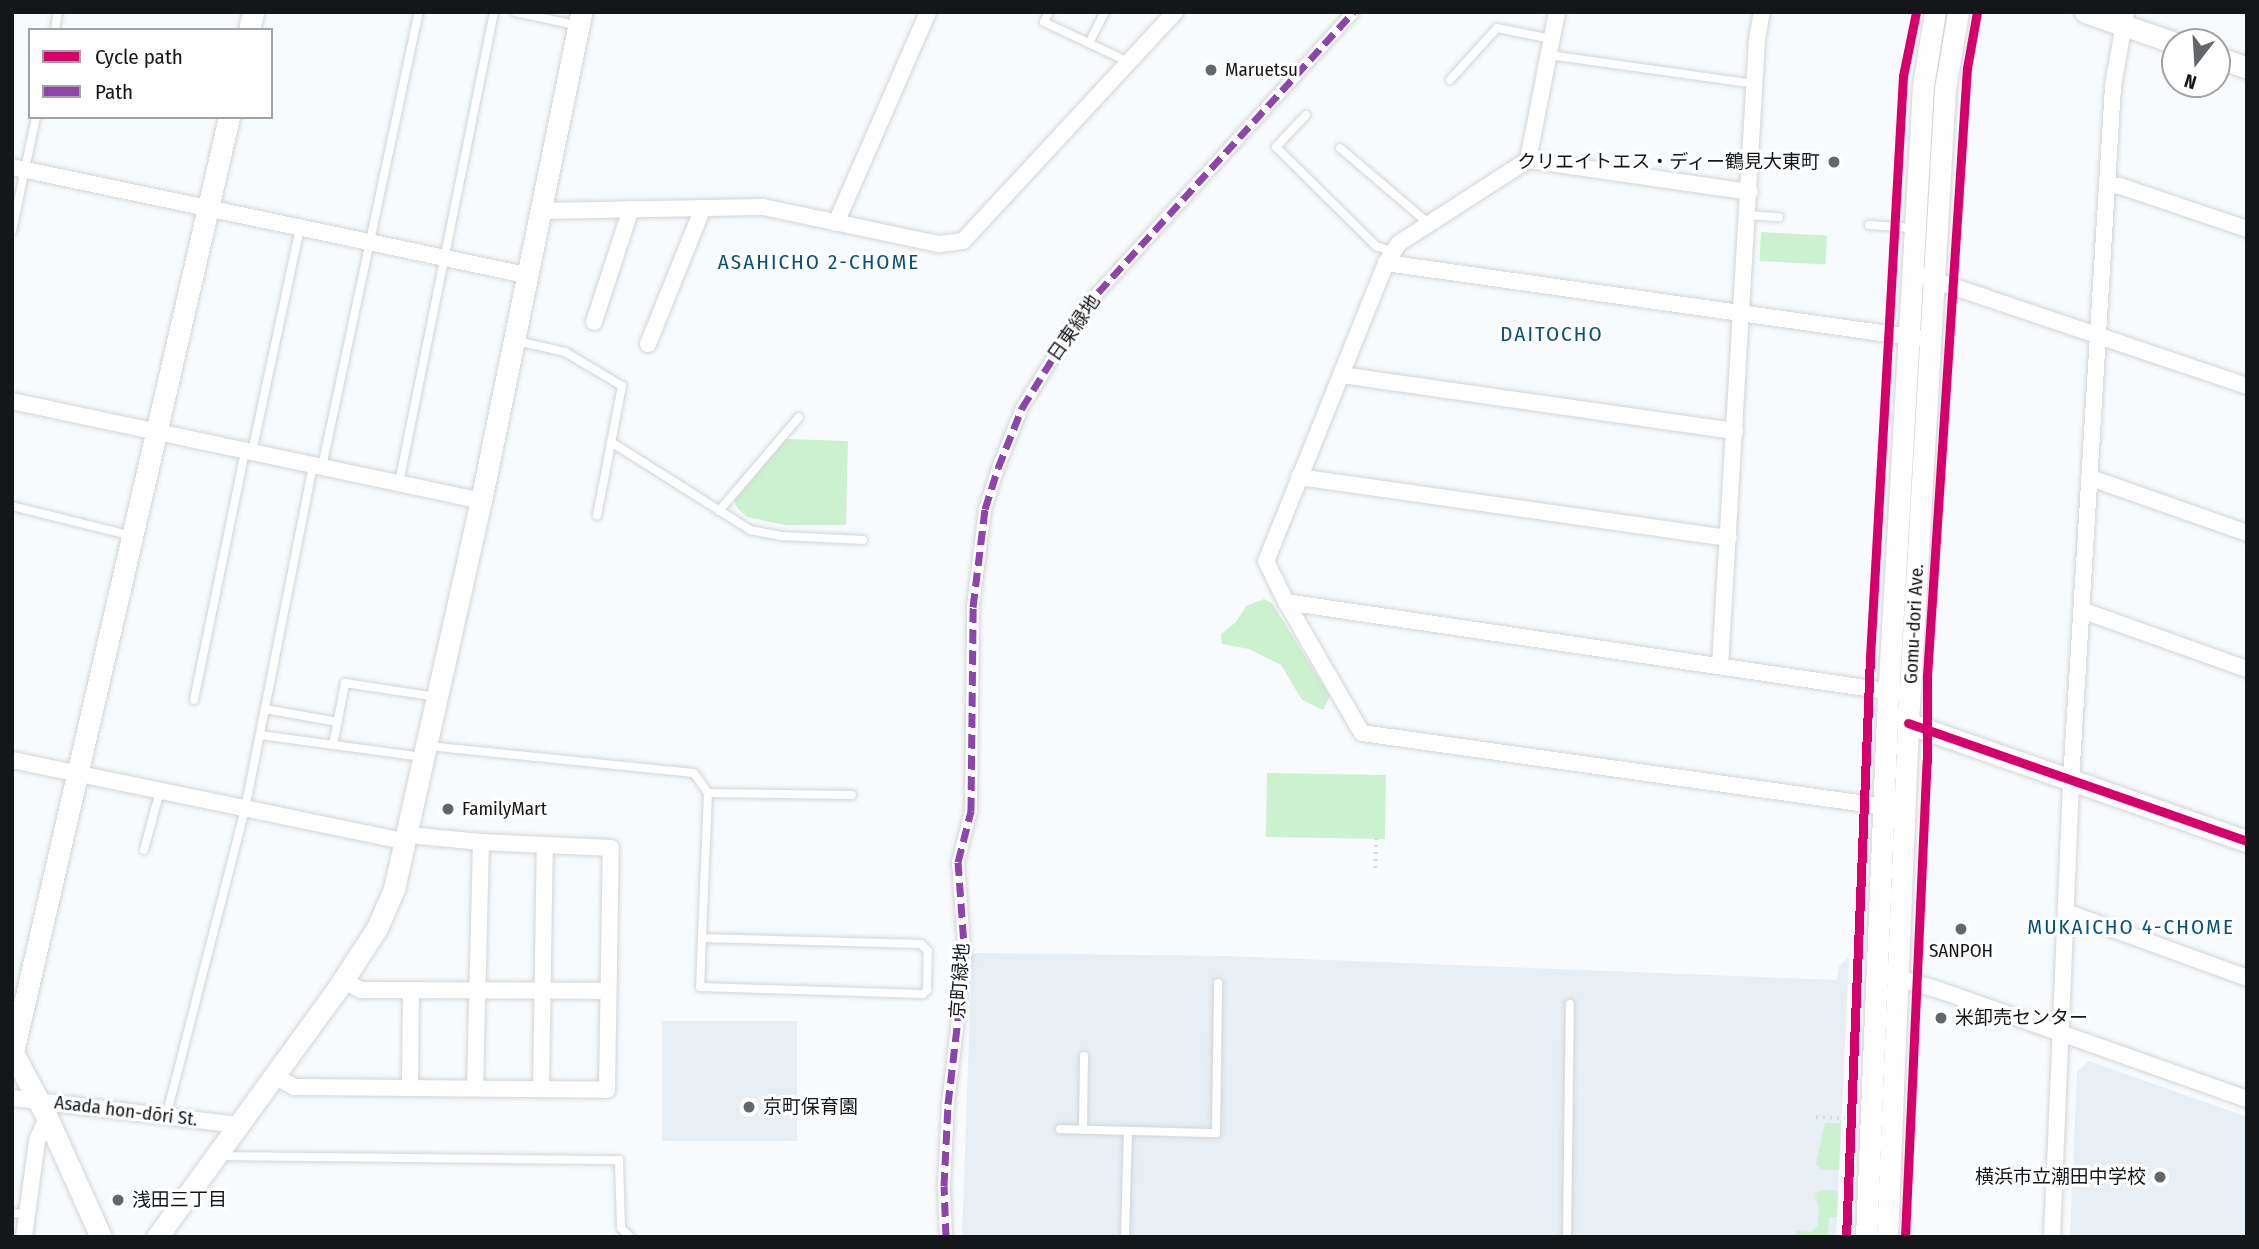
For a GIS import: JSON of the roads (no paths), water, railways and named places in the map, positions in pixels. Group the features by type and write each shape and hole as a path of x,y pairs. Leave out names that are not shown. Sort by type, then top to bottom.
{"street":[{"path":"835,223 928,12"},
{"path":"540,211 763,207 939,244 963,241 1175,12"},
{"name":"日東緑地","path":"970,727 973,607 985,509 1022,408 1084,308 1353,12"},
{"path":"1528,160 1557,12"},
{"path":"1720,666 1743,314 1757,39 1762,12"},
{"name":"Gomu-dori Ave.","path":"1894,808 1908,723 1899,693 1909,337 1923,86 1935,12"},
{"name":"Gomu-dori Ave.","path":"1887,1237 1888,976 1894,808 1887,716 1899,693 1936,280 1945,89 1958,12"},
{"path":"2085,12 2125,19 2161,36"},
{"path":"157,1237 344,980 386,909 394,890 481,501 580,19"},
{"path":"2052,1237 2071,780 2081,610 2100,335 2113,86 2125,19"},
{"path":"101,1237 43,1109 13,1052 229,119"},
{"path":"1750,192 1528,160 1399,243 1390,257 1266,561 1286,602 1362,733 1894,808"},
{"path":"19,168 526,275"},
{"path":"2108,186 2120,186 2247,229"},
{"path":"648,344 703,208"},
{"path":"594,322 631,209"},
{"path":"1390,257 1743,314 1931,341"},
{"path":"1913,273 2247,386"},
{"path":"1341,375 1735,431"},
{"path":"12,401 481,501"},
{"path":"1299,477 1728,538"},
{"path":"2091,478 2247,533"},
{"path":"1286,602 1899,693"},
{"path":"2081,610 2247,669"},
{"path":"1887,716 2247,841"},
{"name":"京町緑地","path":"946,1237 944,1186 948,1104 965,959 958,862 971,811 970,727"},
{"path":"12,760 245,809 407,839 611,848 607,1090 294,1087 275,1076"},
{"path":"475,1088 481,842"},
{"path":"541,1088 545,846"},
{"path":"2066,912 2247,978"},
{"path":"1888,976 1925,985 2061,1031 2247,1099"},
{"name":"Gomu-dori Ave.","path":"1866,1237 1888,976"},
{"path":"344,980 361,990 608,991"},
{"path":"410,1087 411,991"},
{"name":"Asada hon-dōri St.","path":"12,1098 43,1109 239,1125"},
{"path":"23,1237 19,1213 43,1109"}],"lane":[{"path":"166,1117 245,809 317,466 370,242 419,12"},
{"path":"399,483 442,258 494,12"},
{"path":"514,12 580,19"},
{"path":"1049,12 1044,22 1129,62"},
{"path":"1089,43 1105,12"},
{"path":"1450,80 1497,28 1551,47 1756,85"},
{"path":"1306,115 1276,147 1390,257"},
{"path":"12,231 19,168 35,119"},
{"path":"1339,148 1428,223"},
{"path":"1748,215 1779,218"},
{"path":"1869,225 1915,228"},
{"path":"194,700 300,228"},
{"path":"513,340 565,352 622,386 597,516"},
{"path":"719,511 799,417"},
{"path":"611,442 750,530 782,536 863,540"},
{"path":"12,506 132,536"},
{"path":"334,745 345,683 439,697"},
{"path":"265,709 338,722"},
{"path":"260,735 334,745 694,773 708,793 702,938 700,987 923,994 927,990 928,951 921,944 702,938"},
{"path":"144,850 160,791"},
{"path":"708,793 852,795"},
{"path":"1060,1129 1216,1133 1218,983"},
{"path":"1567,1237 1570,1004"},
{"path":"1083,1130 1084,1056"},
{"path":"1125,1237 1128,1131"},
{"path":"216,1156 619,1160 621,1228 630,1237"}],"place":[{"name":"Maruetsu","path":"1211,70"},
{"name":"クリエイトエス・ディー鶴見大東町","path":"1834,162"},
{"name":"FamilyMart","path":"448,809"},
{"name":"SANPOH","path":"1961,929"},
{"name":"米卸売センター","path":"1941,1018"},
{"name":"京町保育園","path":"749,1107"},
{"name":"横浜市立潮田中学校","path":"2160,1177"},
{"name":"浅田三丁目","path":"118,1200"}],"district":[{"name":"ASAHICHO 2-CHOME","path":"819,262"},
{"name":"DAITOCHO","path":"1552,334"},
{"name":"MUKAICHO 4-CHOME","path":"2131,927"}]}
